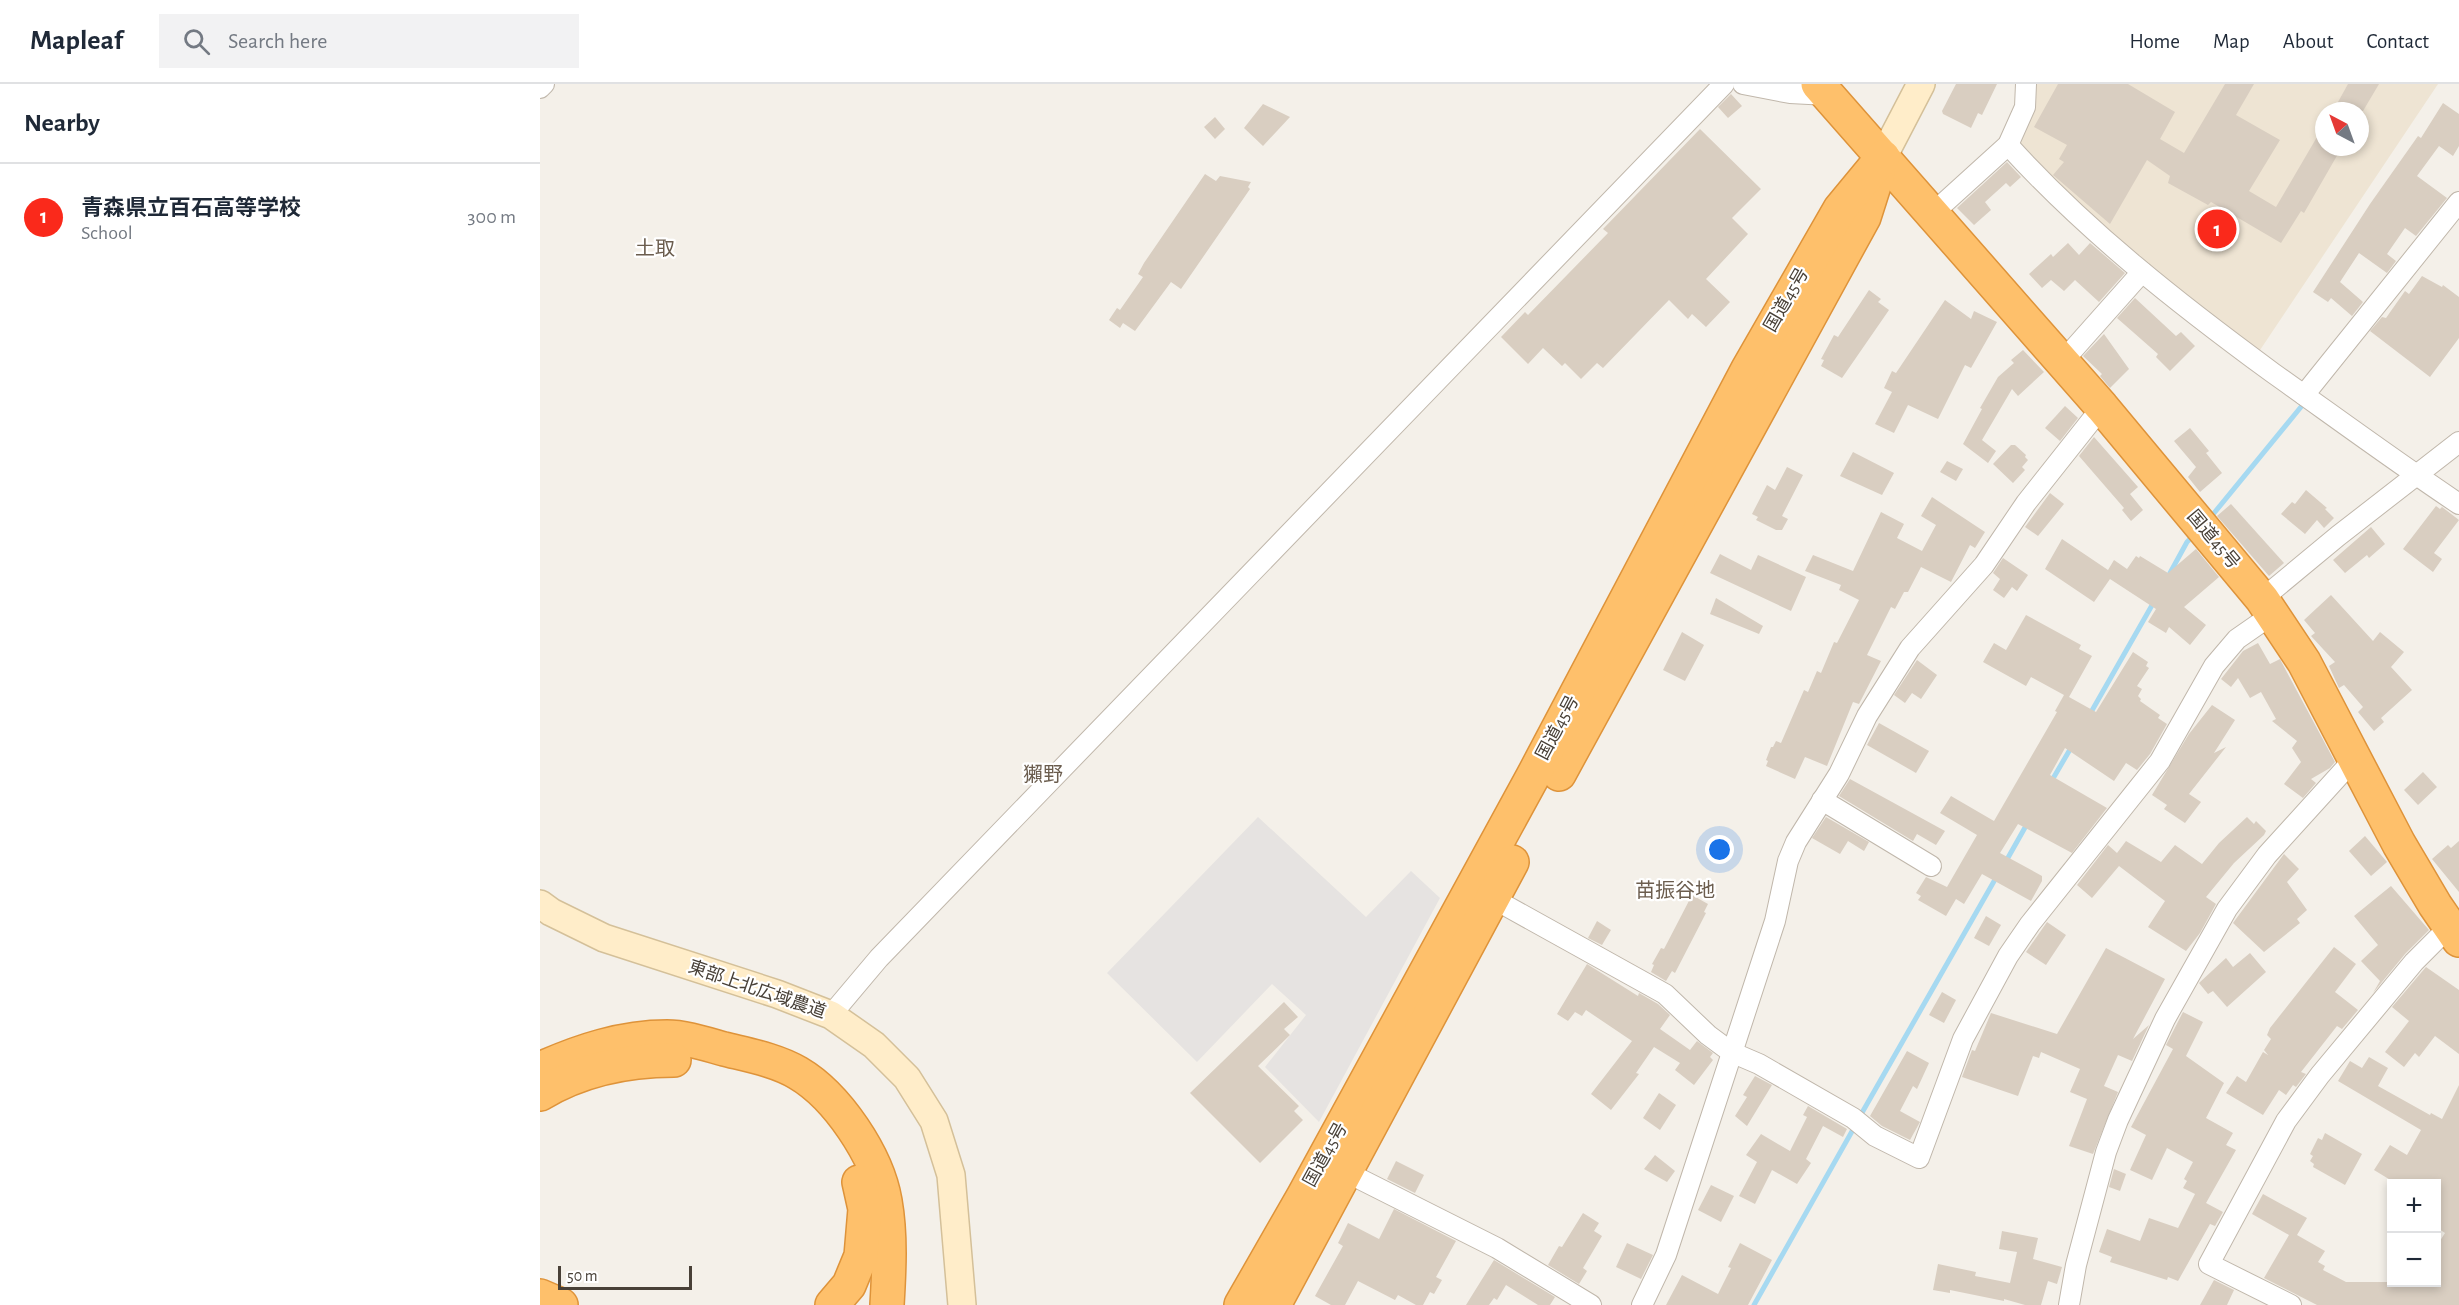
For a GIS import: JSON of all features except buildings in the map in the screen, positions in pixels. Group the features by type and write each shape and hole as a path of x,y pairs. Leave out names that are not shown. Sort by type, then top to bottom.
{"highway":[{"path":"1823,90 1883,157"},
{"name":"国道45号","path":"1883,157 2102,407 2268,606 2304,662 2399,844 2454,934"},
{"name":"国道45号","path":"1274,1305 1492,898 1864,217 1883,157"},
{"name":"国道45号","path":"1241,1305 1304,1197 1532,778 1748,369 1840,209 1883,157"},
{"path":"540,1069 569,1056 621,1041 668,1037 754,1056 797,1072 837,1106 866,1148 885,1200 889,1258 887,1305"},
{"path":"540,1094 552,1087 601,1069 648,1060 696,1060 751,1074 791,1093 830,1126 855,1167 866,1209 861,1256 849,1285 831,1305"},
{"path":"540,1296 561,1305"}],"street":[{"path":"540,88 544,84"},
{"path":"831,1015 879,958 1724,84"},
{"path":"1743,84 1790,93 1823,90"},
{"path":"1883,157 1921,84"},
{"path":"1932,213 2008,145 2025,108 2026,84"},
{"path":"2008,145 2046,186 2142,272 2185,307 2304,395 2459,504"},
{"path":"2304,395 2459,202"},
{"path":"2062,362 2142,272"},
{"path":"1642,1305 1666,1255 1775,921 1788,861 1796,842 1839,774 1866,716 1910,648 1984,565 2026,503 2102,407"},
{"path":"1492,898 1665,994 1708,1035 1731,1052 1759,1064 1853,1118 1875,1136 1919,1158 1963,1039 2008,956 2037,915 2160,761 2214,666 2268,606 2338,536 2459,442"},
{"path":"2069,1305 2076,1265 2106,1152 2164,1019 2234,900 2267,855 2355,758"},
{"path":"1822,800 1931,866"},
{"name":"東部上北広域農道","path":"540,904 551,912 604,938 777,994 831,1015 874,1045 907,1078 934,1120 951,1174 962,1305"},
{"path":"2291,1305 2209,1264 2286,1121 2320,1075 2414,962 2454,934"},
{"path":"1346,1172 1497,1248 1590,1305"}],"shaded area":[{"path":"2026,84 2438,84 2254,359 2008,145"},
{"path":"1258,817 1366,917 1411,871 1440,898 1319,1122 1265,1067 1306,1015 1272,984 1197,1062 1107,973"}],"waterway":[{"path":"2210,518 2305,402"},
{"path":"2170,573 2187,542 2193,536"},
{"path":"2090,714 2155,600"},
{"path":"2051,782 2072,746"},
{"path":"2005,863 2027,824"},
{"path":"1859,1118 1997,876"},
{"path":"1754,1305 1855,1126"}],"place":[{"name":"青森県立百石高等学校","path":"2217,229"}],"district":[{"name":"土取","path":"655,249"},
{"name":"獺野","path":"1043,775"},
{"name":"苗振谷地","path":"1675,891"}]}
